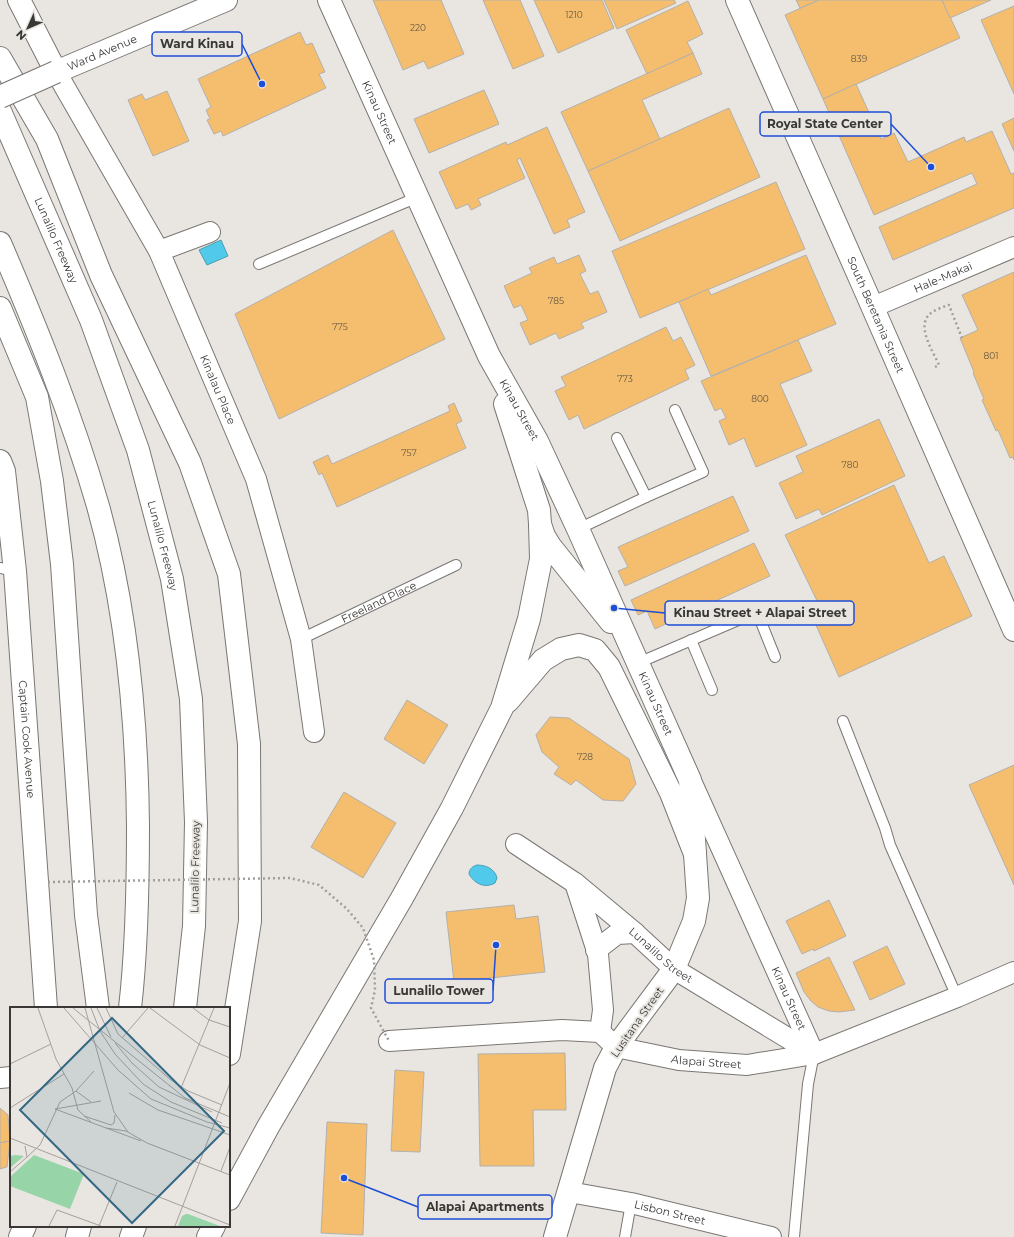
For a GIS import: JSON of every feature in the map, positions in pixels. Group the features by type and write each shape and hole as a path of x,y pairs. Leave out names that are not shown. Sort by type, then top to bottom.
{"main road":[{"path":"19,0 56,72"},
{"name":"Ward Avenue","path":"0,97 226,0"},
{"name":"Kinau Street","path":"329,0 489,356 536,441 578,529 690,780"},
{"name":"South Beretania Street","path":"737,0 1014,630"},
{"path":"0,58 47,140 101,275 190,463 229,574 249,744 250,921 230,1048"},
{"name":"Lunalilo Freeway","path":"0,111 91,320 138,450 172,579 191,699 196,822 194,926 185,1007"},
{"path":"0,243 31,316 73,426 98,507 120,602 134,723 137,794 137,921 130,1007"},
{"path":"0,308 37,397 52,481 62,564 86,915 98,1007"},
{"name":"Kinau Street","path":"489,356 540,510 540,524"},
{"name":"Captain Cook Avenue","path":"1,468 8,570 46,1007"},
{"path":"540,524 544,536 550,546 617,631 638,663"},
{"path":"230,1197 268,1127 402,898 452,808 502,708 529,619 541,559 540,524"},
{"path":"502,708 543,660 561,648 579,645 595,650 609,667 671,793 695,854"},
{"name":"Lusitana Street","path":"555,1237 605,1068 616,1047 674,969 694,921 698,898 690,780"},
{"path":"20,1237 24,1227"},
{"path":"77,1237 80,1227"},
{"path":"124,1227 125,1237"},
{"path":"131,1237 135,1227"},
{"path":"208,1237 213,1227"},
{"path":"218,1237 219,1227"}],"street":[{"name":"Kinalau Place","path":"56,72 159,251 256,479 302,639 314,732"},
{"path":"159,251 210,232"},
{"name":"Hale-Makai","path":"873,307 1014,247"},
{"name":"Kinau Street","path":"690,780 814,1054"},
{"name":"Lunalilo Street","path":"516,844 575,883 635,933 674,969 814,1054"},
{"path":"575,883 598,954 603,1010 600,1032"},
{"path":"596,950 617,934 635,933"},
{"name":"Alapai Street","path":"616,1047 679,1060 747,1065 814,1054 957,997 1014,972"},
{"path":"389,1041 562,1030 600,1032 616,1047"},
{"path":"0,1078 10,1077"},
{"name":"Lisbon Street","path":"569,1192 631,1203 771,1237"}],"lane":[{"path":"259,264 418,197"},
{"path":"578,529 646,496 703,472 675,410"},
{"path":"617,438 646,496"},
{"name":"Freeland Place","path":"302,639 456,565"},
{"path":"638,663 757,612 775,657"},
{"path":"691,640 712,690"},
{"path":"843,721 885,828 890,845 957,997"},
{"path":"794,1237 808,1084 814,1054"},
{"path":"625,1237 631,1203"}],"path":[{"path":"935,366 939,364 924,330 928,316 935,310 949,305 962,338"},
{"path":"48,882 290,878 319,885 347,910 364,928 374,960 376,990 371,1008 389,1041"}],"water":[{"path":"221,240 228,256 207,265 199,250"},
{"path":"477,865 487,867 494,872 497,878 495,883 491,885 483,885 474,880 469,872 474,866"}],"building":[{"path":"373,0 441,0 464,54 428,69 424,61 403,70"},
{"path":"483,0 520,0 544,56 513,69"},
{"path":"534,0 602,0 614,28 558,53"},
{"path":"604,0 674,0 676,3 617,29"},
{"path":"796,0 819,0 800,8"},
{"path":"819,0 942,0 960,38 823,99 785,15"},
{"path":"942,0 991,0 950,18"},
{"path":"688,1 703,34 687,42 693,53 647,74 626,30"},
{"path":"1014,6 1014,94 981,20"},
{"path":"300,32 306,45 312,43 325,72 319,74 326,88 223,136 221,131 214,134 207,120 210,119 206,110 211,107 198,79"},
{"path":"693,53 702,74 642,100 660,139 588,171 561,112"},
{"path":"856,84 881,139 894,133 908,162 964,137 966,142 992,131 1011,174 1014,173 1014,208 893,260 879,227 977,184 972,173 874,215 823,99"},
{"path":"484,90 499,124 429,153 414,119"},
{"path":"167,91 189,141 153,156 128,100 142,94 145,100"},
{"path":"729,108 760,177 620,241 588,171"},
{"path":"1014,118 1014,151 1002,124"},
{"path":"547,127 585,212 567,220 570,227 554,234 520,158 517,160 525,178 478,199 481,205 471,210 468,204 456,209 439,172 506,142 507,145"},
{"path":"776,182 805,249 640,318 612,251"},
{"path":"393,230 445,339 279,419 235,314"},
{"path":"579,255 586,271 580,274 590,294 598,291 607,312 581,323 584,328 559,339 556,333 530,345 520,323 528,320 521,305 514,308 504,286 532,273 529,268 554,257 557,264"},
{"path":"806,255 836,324 711,376 679,302 708,289 711,295"},
{"path":"1014,272 1014,460 1013,457 1010,458 998,430 996,431 982,400 984,399 960,338 978,330 962,295"},
{"path":"666,327 673,341 681,337 695,365 685,370 689,379 584,429 578,415 569,420 555,391 566,386 561,377"},
{"path":"798,340 812,371 780,384 807,445 756,467 744,438 729,445 719,421 726,418 721,408 715,411 701,381"},
{"path":"454,403 462,421 456,424 466,448 337,507 322,473 319,475 313,462 328,455 332,464 450,411 448,406"},
{"path":"879,419 905,476 822,515 819,509 796,519 779,483 803,472 796,456"},
{"path":"894,485 929,563 944,556 972,616 839,677 812,616 822,611 785,535"},
{"path":"733,496 749,531 625,586 618,571 628,567 618,547"},
{"path":"754,543 770,576 655,629 647,611 638,615 631,600"},
{"path":"407,700 448,725 424,764 384,739"},
{"path":"550,717 569,718 629,759 636,784 623,801 603,800 576,780 571,785 554,774 559,767 542,752 536,735"},
{"path":"1014,765 1014,885 969,785"},
{"path":"344,792 396,823 363,878 311,847"},
{"path":"829,900 846,936 814,951 813,949 802,954 786,921"},
{"path":"514,905 516,919 538,916 545,972 454,982 446,912"},
{"path":"887,946 905,984 870,1000 853,962"},
{"path":"829,957 855,1010 839,1012 829,1011 818,1007 804,992 796,973"},
{"path":"565,1053 566,1110 533,1110 534,1166 480,1166 478,1054"},
{"path":"395,1070 424,1072 420,1152 391,1151"},
{"path":"0,1108 8,1115 10,1141 0,1143"},
{"path":"327,1122 367,1124 363,1235 321,1233"},
{"path":"10,1141 7,1167 0,1169 0,1143"}],"place":[{"name":"Ward Kinau","path":"262,84"},
{"name":"Royal State Center","path":"931,167"},
{"name":"Kinau Street + Alapai Street","path":"614,608"},
{"name":"Lunalilo Tower","path":"496,945"},
{"name":"Alapai Apartments","path":"344,1178"}]}
